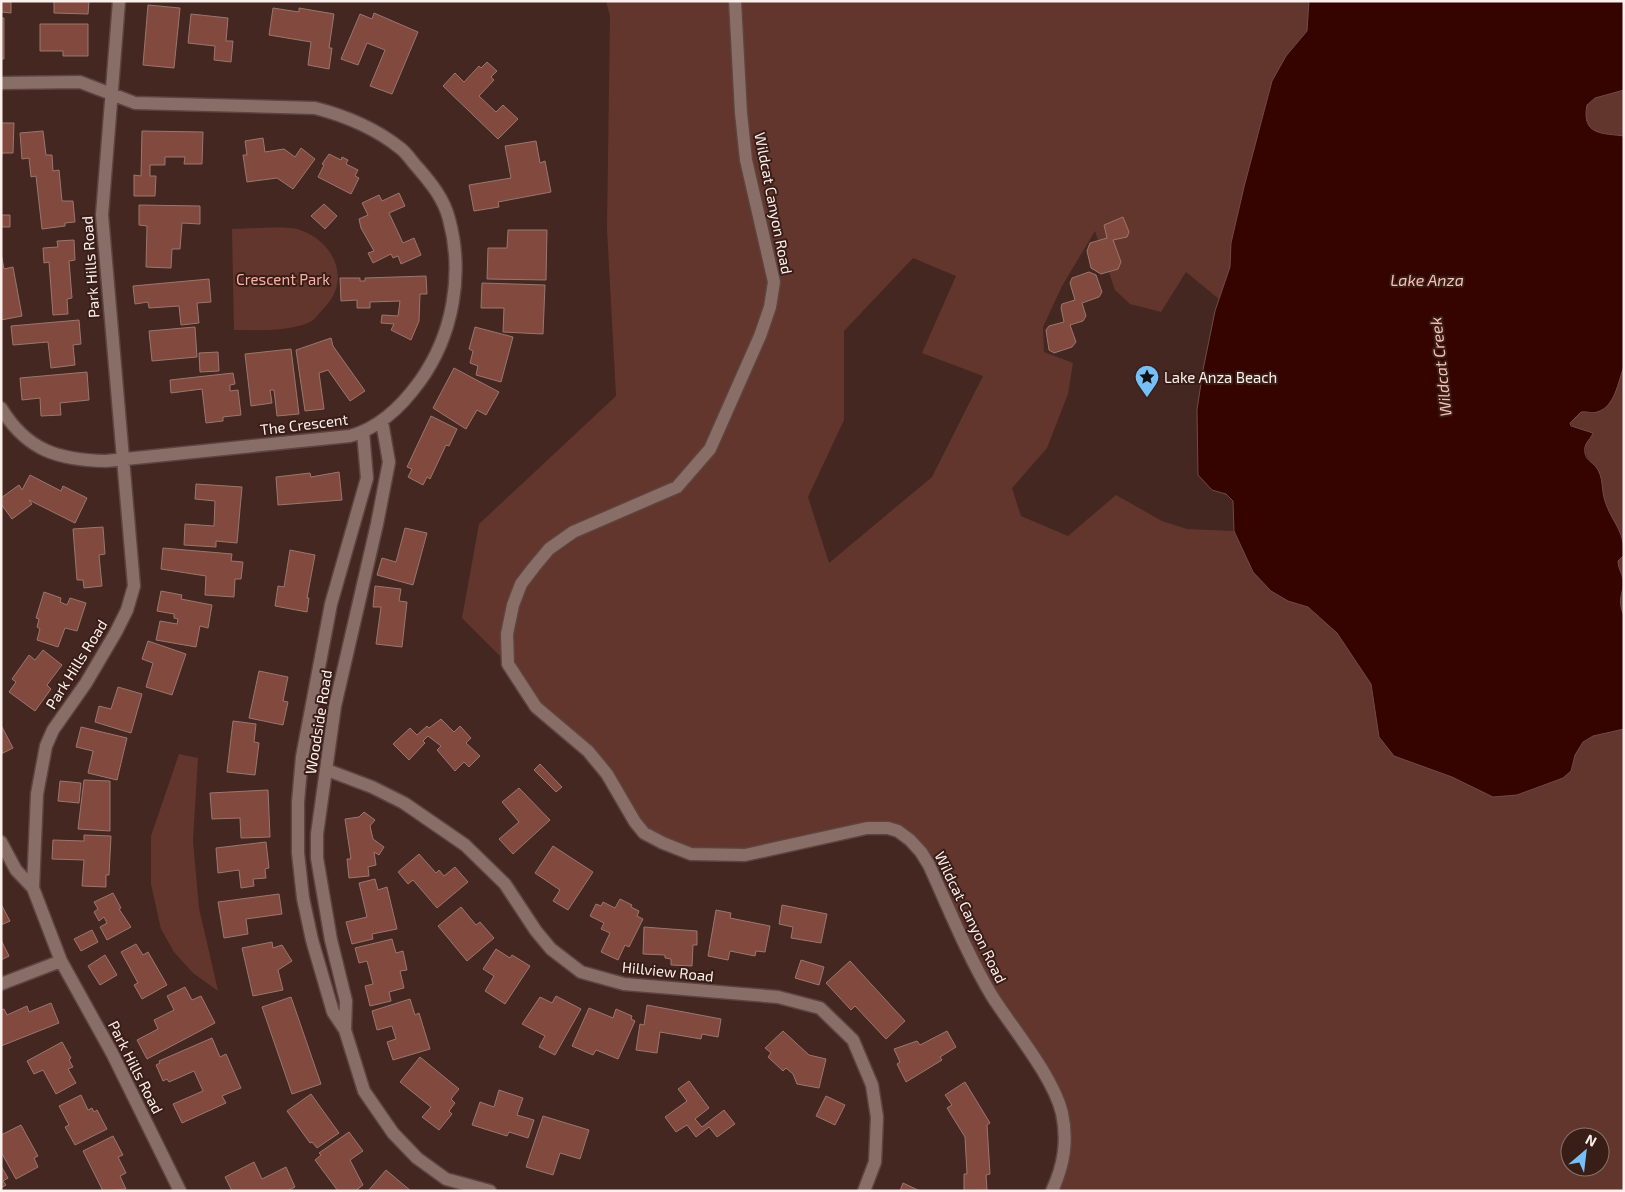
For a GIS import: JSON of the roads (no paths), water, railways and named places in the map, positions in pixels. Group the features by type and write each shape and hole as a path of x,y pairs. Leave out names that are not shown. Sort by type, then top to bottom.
{"street":[{"name":"Park Hills Road","path":"119,1 102,215 134,586 127,610 116,632 86,683 53,730 46,746 38,794 33,888 62,961 112,1053 180,1191"},
{"name":"Wildcat Canyon Road","path":"735,1 746,160 774,282 770,307 760,336 710,449 677,487 574,532 549,549 521,584 513,605 507,634 508,664 536,708 588,751 607,774 635,822 644,833 663,843 691,854 744,855 868,828 898,830 910,840 929,865 973,962 1049,1082 1062,1112 1066,1142 1061,1173 1052,1191"},
{"name":"The Crescent","path":"1,83 80,82 135,103 315,108 341,115 366,127 401,149 435,189 449,218 456,269 453,306 446,333 430,366 408,398 382,422 363,432 330,438 124,459 81,460 48,452 31,443 15,428 1,408"},
{"name":"Woodside Road","path":"345,1030 346,1001 331,940 317,858 318,824 335,706 377,524 389,462 382,422"},
{"name":"Woodside Road","path":"363,432 367,478 331,604 302,758 298,802 298,853 303,898 312,940 333,1012 345,1030 364,1092 393,1133 417,1158 446,1179 490,1191"},
{"name":"Hillview Road","path":"327,770 372,787 404,803 465,845 505,884 536,931 551,949 581,972 624,984 778,997 820,1008 853,1040 872,1085 877,1117 876,1162 864,1191"},
{"path":"1,842 16,870 33,888"},
{"path":"1,984 62,961"}],"water":[{"name":"Lake Anza","path":"1309,1 1624,1 1624,90 1595,98 1587,105 1586,115 1587,123 1595,131 1624,136 1624,366 1615,393 1608,405 1595,413 1581,412 1570,423 1571,426 1593,433 1585,447 1586,455 1599,471 1605,501 1622,539 1624,555 1618,561 1623,580 1620,600 1624,616 1624,729 1593,736 1583,742 1575,755 1571,771 1563,778 1517,795 1493,797 1452,777 1394,756 1379,737 1371,684 1337,633 1308,607 1288,601 1271,591 1253,572 1234,531 1233,501 1226,494 1212,490 1198,475 1197,410 1203,370 1215,311 1230,267 1231,243 1244,187 1272,81 1286,56 1307,31"}],"place":[{"name":"Lake Anza Beach","path":"1147,398"}],"park label":[{"name":"Crescent Park","path":"283,279"}],"water label":[{"name":"Wildcat Creek","path":"1440,367"}]}
